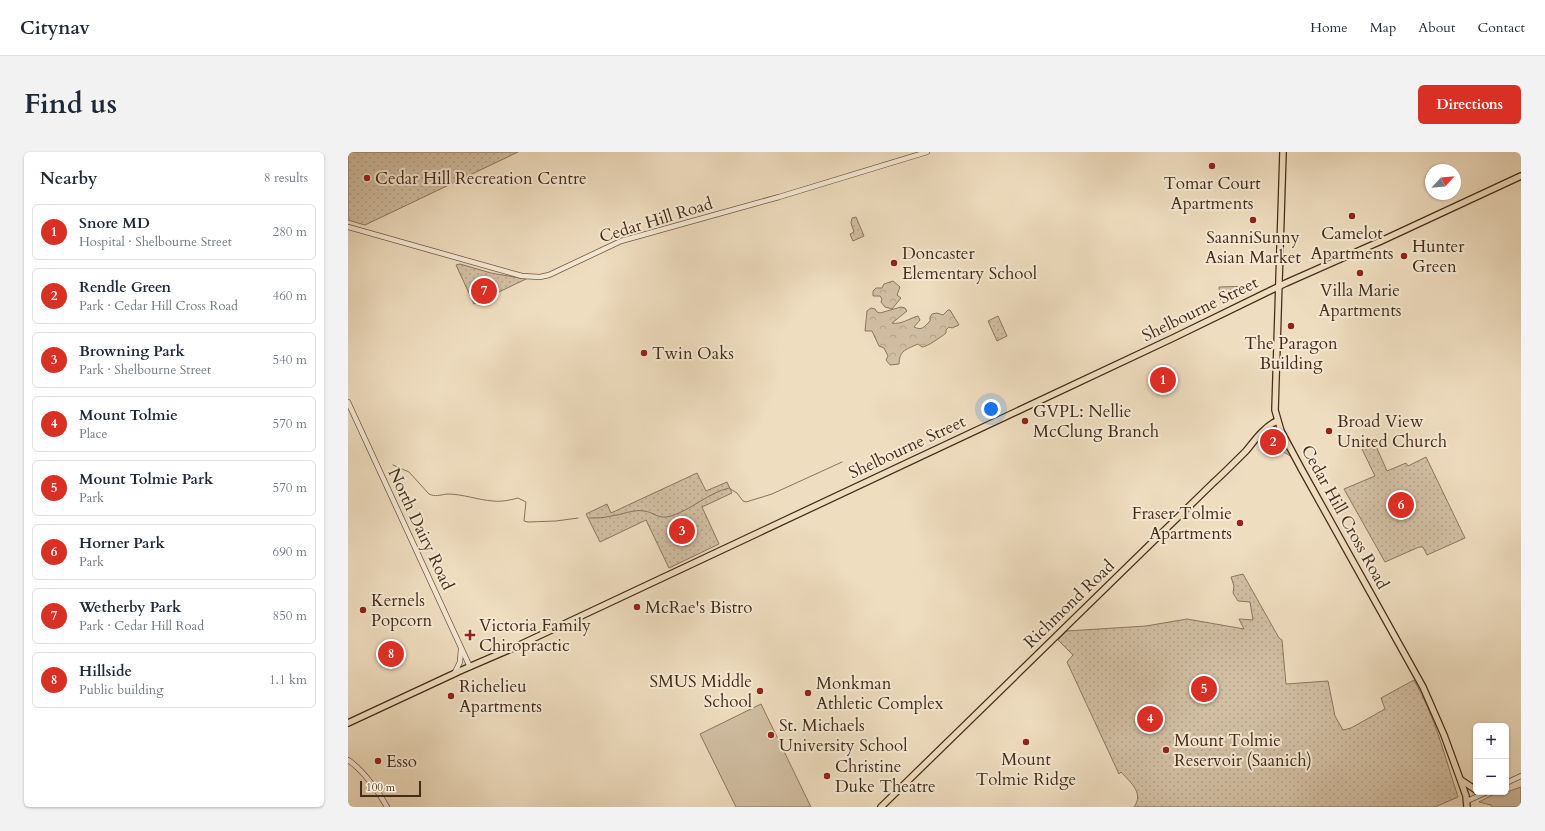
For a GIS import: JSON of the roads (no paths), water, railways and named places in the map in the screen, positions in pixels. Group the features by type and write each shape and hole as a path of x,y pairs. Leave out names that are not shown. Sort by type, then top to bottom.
{"main road":[{"name":"Cedar Hill Cross Road","path":"1283,152 1275,410 1277,421 1302,470 1423,686 1444,735 1460,779 1467,804"},
{"name":"Shelbourne Street","path":"348,723 513,648 1173,338 1279,286 1381,241 1521,176"},
{"name":"Richmond Road","path":"881,807 1246,451 1260,434 1277,421"},
{"path":"1460,779 1473,788"}],"street":[{"name":"Cedar Hill Road","path":"348,227 522,276 540,277 549,275 621,241 774,198 927,152"},
{"name":"North Dairy Road","path":"348,402 470,667"},
{"path":"453,674 461,660 461,647"},
{"path":"348,760 356,766 378,792 387,807"},
{"path":"1509,782 1521,776"},
{"path":"1467,804 1482,795"}],"waterway":[{"path":"589,518 606,517 632,511 647,512 667,517 686,510 721,490 729,488 737,493 743,501 746,502 772,494 842,462"},
{"path":"393,465 409,472 431,495 453,494 496,501 506,501 518,498 526,502 524,521 528,522 556,521 578,518"}],"place":[{"name":"Tomar Court Apartments","path":"1212,166"},
{"name":"Cedar Hill Recreation Centre","path":"367,178"},
{"name":"Camelot Apartments","path":"1352,216"},
{"name":"SaanniSunny Asian Market","path":"1253,220"},
{"name":"Hunter Green","path":"1404,256"},
{"name":"Doncaster Elementary School","path":"894,263"},
{"name":"Villa Marie Apartments","path":"1360,273"},
{"name":"Wetherby Park","path":"484,291"},
{"name":"The Paragon Building","path":"1291,326"},
{"name":"Twin Oaks","path":"644,353"},
{"name":"Snore MD","path":"1163,380"},
{"name":"GVPL: Nellie McClung Branch","path":"1025,421"},
{"name":"Broad View United Church","path":"1329,431"},
{"name":"Rendle Green","path":"1273,442"},
{"name":"Horner Park","path":"1401,505"},
{"name":"Fraser Tolmie Apartments","path":"1240,523"},
{"name":"Browning Park","path":"682,531"},
{"name":"McRae's Bistro","path":"637,607"},
{"name":"Kernels Popcorn","path":"363,610"},
{"name":"Victoria Family Chiropractic","path":"470,635"},
{"name":"Hillside","path":"391,654"},
{"name":"Mount Tolmie Park","path":"1204,689"},
{"name":"SMUS Middle School","path":"760,691"},
{"name":"Monkman Athletic Complex","path":"808,693"},
{"name":"Richelieu Apartments","path":"451,696"},
{"name":"Mount Tolmie","path":"1150,719"},
{"name":"St. Michaels University School","path":"771,735"},
{"name":"Mount Tolmie Ridge","path":"1026,742"},
{"name":"Mount Tolmie Reservoir (Saanich)","path":"1166,750"},
{"name":"Esso","path":"378,761"},
{"name":"Christine Duke Theatre","path":"827,776"}]}
